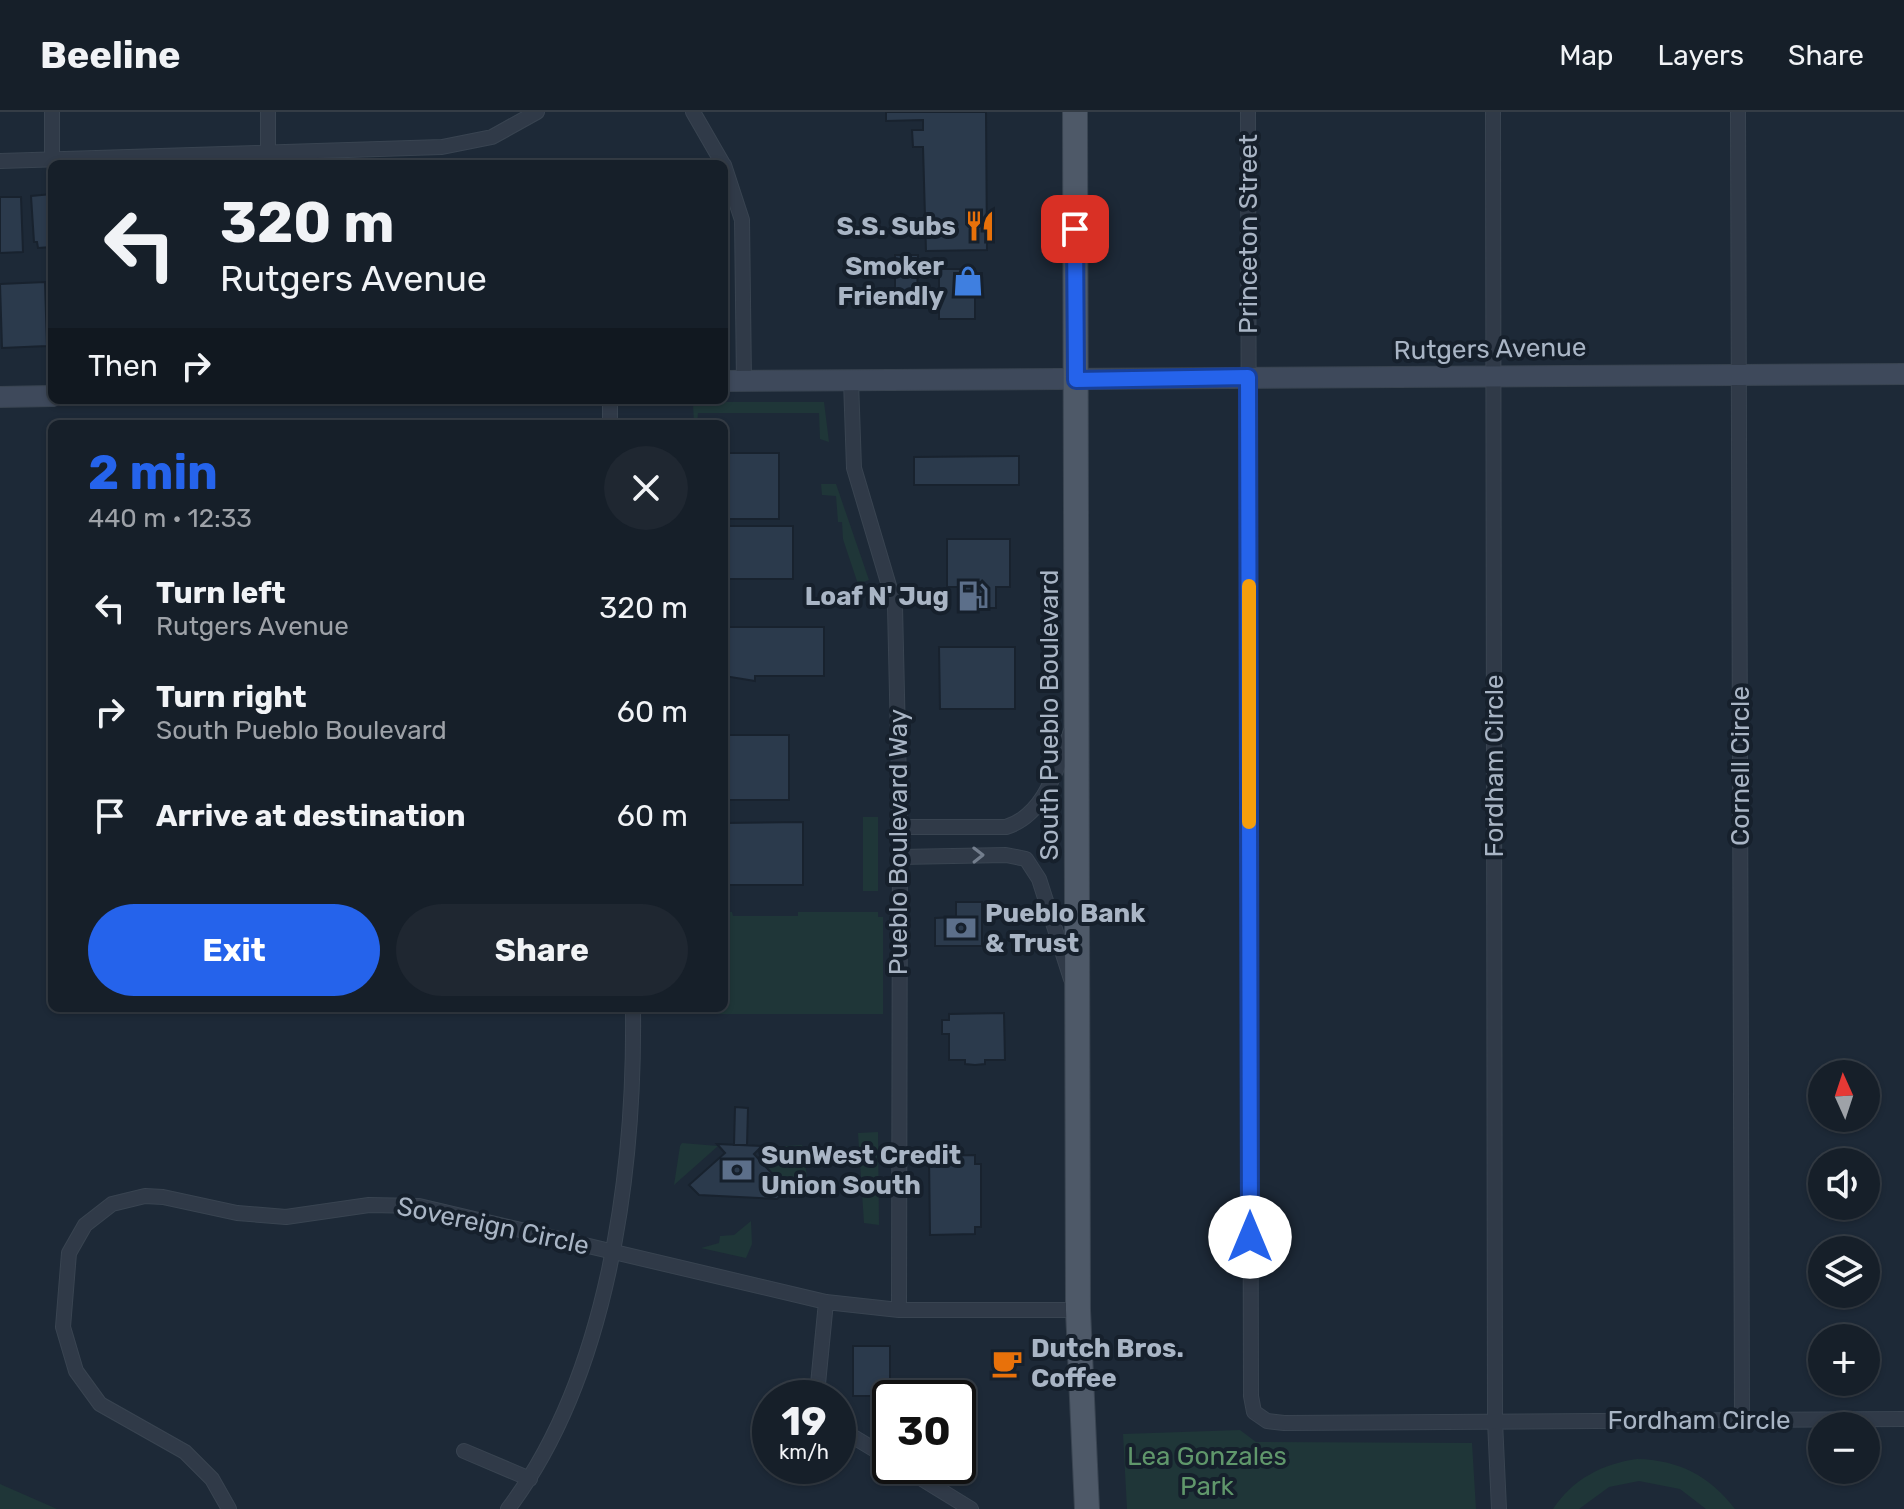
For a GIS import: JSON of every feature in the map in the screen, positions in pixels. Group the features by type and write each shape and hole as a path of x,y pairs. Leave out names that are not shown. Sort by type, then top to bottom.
{"main road":[{"name":"South Pueblo Boulevard","path":"1075,112 1078,1310 1087,1509"}],"street":[{"path":"52,112 52,159"},
{"path":"268,112 268,158"},
{"path":"0,161 268,158 442,147 492,137 537,112"},
{"path":"693,112 722,160"},
{"name":"Princeton Street","path":"1248,112 1251,1396 1254,1412"},
{"name":"Fordham Circle","path":"1493,112 1495,1421"},
{"name":"Cornell Circle","path":"1738,112 1742,1420"},
{"path":"728,176 742,220 734,381"},
{"name":"Rutgers Avenue","path":"734,381 1904,374"},
{"name":"Pueblo Boulevard Way","path":"851,381 854,468 895,606 900,827 899,1310"},
{"path":"0,397 48,396"},
{"path":"900,827 1006,827 1017,823 1028,816 1047,788 1077,716"},
{"path":"900,857 1006,855 1026,859 1039,879 1078,998"},
{"path":"508,1509 530,1479 556,1427 590,1341 611,1250 629,1149 633,1012"},
{"name":"Sovereign Circle","path":"229,1509 212,1479 191,1458 100,1404 76,1371 63,1327 66,1279 76,1237 97,1213 128,1199 145,1196 273,1217 393,1203 611,1250 826,1302 899,1310 1078,1310"},
{"path":"818,1380 826,1302"},
{"name":"Fordham Circle","path":"1254,1412 1267,1421 1284,1423 1904,1419"},
{"path":"1495,1421 1499,1509"},
{"path":"464,1451 530,1479"},
{"path":"930,1484 971,1509"}],"green space":[{"path":"824,402 829,442 820,439 819,413 698,413 697,420 694,420 693,404"},
{"path":"821,484 836,484 869,580 858,584 843,539 842,522 838,522 836,496 822,495"},
{"path":"863,817 878,817 878,891 863,891"},
{"path":"728,912 732,912 733,916 798,916 798,912 878,912 878,917 883,917 883,1014 654,1014 728,1012"},
{"path":"878,1132 879,1225 864,1223 858,1133"},
{"path":"682,1143 718,1146 674,1185 680,1146"},
{"path":"802,1145 808,1182 800,1191 789,1191 759,1157 770,1147"},
{"path":"751,1221 752,1244 746,1258 701,1248 719,1243 720,1236 734,1235"},
{"name":"Lea Gonzales Park","path":"1240,1430 1256,1442 1472,1443 1476,1509 1127,1509 1123,1434"},
{"path":"1637,1459 1667,1463 1692,1472 1715,1487 1735,1509 1706,1509 1680,1489 1639,1481 1609,1487 1579,1509 1553,1509 1570,1489 1589,1475"},
{"path":"0,1484 57,1509 0,1509"}],"building":[{"path":"886,112 986,112 987,250 926,251 923,147 913,147 912,130 923,130 923,120 886,121"},
{"path":"48,194 48,247 38,248 37,242 34,242 31,196"},
{"path":"0,197 21,197 23,252 0,253"},
{"path":"895,255 918,255 917,303 885,303 885,288 895,288"},
{"path":"939,269 975,269 975,319 939,319"},
{"path":"45,282 47,346 2,348 0,284"},
{"path":"728,453 779,453 779,519 728,519"},
{"path":"1019,456 1019,485 914,485 914,457"},
{"path":"728,526 793,526 793,579 728,579"},
{"path":"947,539 1010,539 1010,587 996,587 996,608 960,608 960,587 947,587"},
{"path":"728,627 824,627 824,676 755,676 755,681 728,677"},
{"path":"939,647 1015,647 1015,709 940,709"},
{"path":"728,735 789,735 789,800 728,800"},
{"path":"803,822 803,885 728,885 728,823"},
{"path":"956,902 982,902 982,946 935,946 935,918 956,917"},
{"path":"1004,1013 1005,1060 985,1060 985,1064 975,1065 965,1064 965,1060 949,1060 949,1034 942,1034 942,1020 949,1020 949,1014"},
{"path":"735,1107 748,1108 747,1145 734,1145"},
{"path":"717,1144 762,1146 754,1154 787,1190 777,1199 699,1195 689,1185 725,1153"},
{"path":"975,1155 975,1164 981,1164 981,1227 975,1227 975,1234 930,1235 929,1156"},
{"path":"853,1346 890,1346 890,1380 872,1380 872,1396 856,1396 856,1380 853,1380"}],"slow traffic":[{"path":"1249,586 1249,822"}],"place":[{"name":"S.S. Subs","path":"980,226"},
{"name":"Smoker Friendly","path":"968,281"},
{"name":"Loaf N' Jug","path":"973,596"},
{"name":"Pueblo Bank & Trust","path":"961,928"},
{"name":"SunWest Credit Union South","path":"737,1170"},
{"name":"Dutch Bros. Coffee","path":"1007,1363"}],"route":[{"path":"1075,229 1076,380 1248,377 1250,1237"}]}
